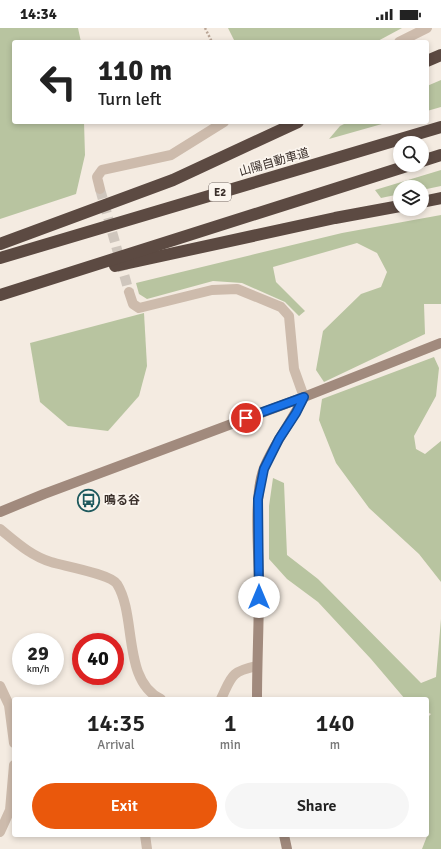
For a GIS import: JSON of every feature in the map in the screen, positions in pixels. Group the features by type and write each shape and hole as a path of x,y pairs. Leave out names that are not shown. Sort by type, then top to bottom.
{"highway":[{"path":"429,60 441,55"},
{"path":"0,244 173,180 294,124"},
{"name":"山陽自動車道","path":"0,258 441,127"},
{"path":"429,159 441,155"},
{"path":"0,295 393,170"},
{"path":"429,201 441,198"},
{"path":"40,282 335,218 393,207"}],"street":[{"path":"403,40 427,28"},
{"path":"100,189 97,177 102,170 171,155 221,124"},
{"path":"129,292 133,304 139,308 212,290 237,289 281,307 289,316 294,369 304,397 296,413 279,439 264,469 258,499 259,612 257,697"},
{"path":"0,512 44,494 304,397 441,343"},
{"path":"0,529 36,556 50,562 104,576 116,582 122,596 139,677 148,690 159,697"},
{"path":"222,697 233,675 241,669 257,666"},
{"path":"0,686 9,705 12,728"},
{"path":"0,832 10,810 12,788"},
{"path":"145,837 147,849"},
{"path":"284,837 287,849"}],"path":[{"path":"205,28 211,40"}],"green space":[{"path":"0,28 78,28 81,40 12,40 12,124 84,124 85,155 76,194 0,219"},
{"path":"228,28 402,28 380,40 234,40"},
{"path":"441,80 441,107 429,110 429,85"},
{"path":"344,124 382,124 329,139 340,126"},
{"path":"441,170 441,186 429,189 429,180 408,180"},
{"path":"393,185 393,195 381,198 375,190"},
{"path":"441,215 441,304 424,304 425,334 324,382 316,370 323,331 361,294 381,287 387,272 377,253 357,243 273,267 276,282 305,311 299,316 285,302 242,283 213,281 147,299 139,294 136,283 342,233"},
{"path":"144,313 147,366 139,396 108,431 68,426 40,402 30,343"},
{"path":"434,357 439,368 436,396 414,436 416,449 425,454 441,441 441,582 419,554 369,508 336,463 319,420 322,399"},
{"path":"273,478 284,483 287,555 318,579 421,683 436,677 441,619 441,849 422,849 427,837 429,837 429,716 431,714 429,713 429,697 403,697 371,659 318,602 287,579 269,559 269,506"}],"tunnel":[{"path":"100,189 129,292"}],"place":[{"name":"鳴る谷","path":"89,500"}],"route":[{"path":"246,418 304,397 296,413 279,439 264,469 258,499 259,597"}]}
